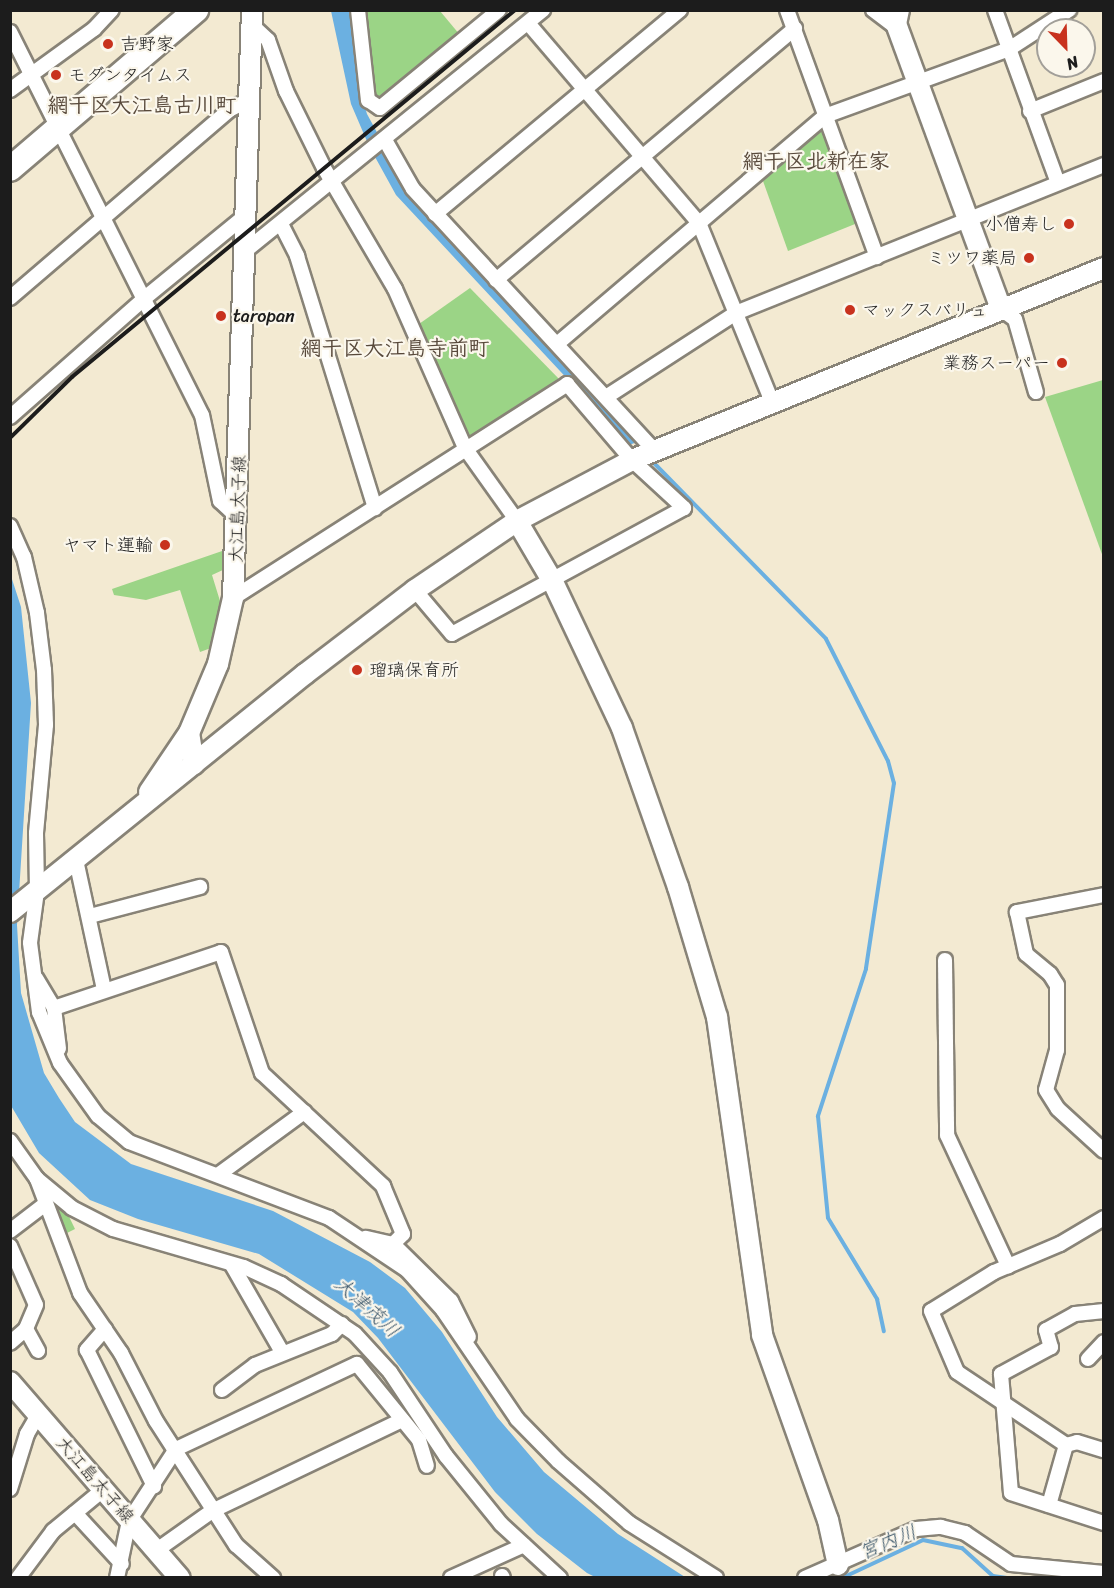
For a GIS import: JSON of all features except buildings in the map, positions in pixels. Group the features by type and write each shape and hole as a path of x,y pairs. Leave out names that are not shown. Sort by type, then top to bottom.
{"highway":[{"path":"10,169 196,10"}],"street":[{"path":"10,90 94,29 112,10"},
{"path":"358,10 368,100 380,108 499,10"},
{"path":"244,252 332,184 543,10"},
{"path":"435,214 680,10"},
{"path":"787,10 877,257"},
{"path":"873,10 897,17 917,82 1001,309 1015,319 1036,392"},
{"path":"995,10 1058,183"},
{"path":"558,344 825,116 1009,49 1069,10"},
{"path":"252,18 268,40 286,91 332,184 395,289 465,448 517,521 553,582 622,728 678,887 717,1017 762,1335 828,1520 838,1565"},
{"name":"大江島太子線","path":"128,816 189,733 218,664 233,598 238,519 252,18"},
{"path":"528,23 699,223 772,402"},
{"path":"496,280 795,28"},
{"path":"10,32 103,219 146,297 202,415 220,501 238,519"},
{"path":"1030,111 1104,81"},
{"path":"10,298 229,110 249,100"},
{"path":"386,140 407,180 435,214 655,451"},
{"path":"606,398 736,313 1104,165"},
{"path":"10,417 146,297 245,216"},
{"path":"281,224 297,256 375,508"},
{"path":"10,912 128,816 416,590 517,521 632,460 1104,268"},
{"path":"233,598 567,384 632,460 684,508 553,582 452,634 416,590"},
{"path":"10,526 24,557 37,613 44,670 46,725 36,833 30,943 39,1012 60,1063 98,1116 129,1142 329,1218 362,1236 407,1270 443,1310 478,1358 517,1419 558,1461 629,1523 716,1578"},
{"path":"189,733 194,765"},
{"path":"76,860 90,916 104,989"},
{"path":"90,916 200,887"},
{"path":"1104,895 1017,912 1026,954 1050,974 1057,985 1058,1050 1046,1090 1058,1109 1104,1151"},
{"path":"54,1008 104,989 221,952 262,1073 383,1186 403,1234 393,1244"},
{"path":"945,960 947,1136 1008,1266"},
{"path":"33,972 54,1008 60,1063"},
{"path":"218,1175 304,1112"},
{"path":"10,1141 37,1179 72,1208 112,1229 207,1254 281,1284 342,1324 390,1372 446,1456 501,1524 560,1578"},
{"path":"37,1179 44,1205 80,1293 105,1329 212,1510 236,1545 273,1578"},
{"path":"10,1231 44,1205"},
{"path":"1104,1218 1060,1244 1008,1266 931,1311 957,1372 1001,1404 1066,1445 1077,1442 1104,1450"},
{"path":"362,1236 393,1244 451,1301 478,1358"},
{"path":"10,1246 36,1305 26,1329 10,1343"},
{"path":"232,1265 282,1352"},
{"path":"1104,1311 1075,1314 1046,1330 1051,1347 1000,1374 1011,1493 1104,1523"},
{"path":"222,1390 255,1365 282,1352 332,1334 342,1324"},
{"path":"26,1329 38,1351"},
{"path":"105,1329 87,1350 154,1486"},
{"path":"1088,1359 1104,1342"},
{"path":"117,1578 122,1564 129,1521 154,1486 176,1449 357,1364 419,1440 427,1466"},
{"name":"大江島太子線","path":"10,1382 104,1489 129,1521 157,1550 175,1576"},
{"path":"10,1489 27,1434 38,1415"},
{"path":"157,1550 212,1510 402,1419"},
{"path":"1049,1505 1066,1445"},
{"path":"18,1578 53,1531 104,1489"},
{"path":"75,1513 122,1564"},
{"path":"805,1578 916,1529 941,1527 965,1533 1011,1564 1104,1573"},
{"path":"451,1578 524,1545"}],"green space":[{"path":"366,10 440,11 460,35 381,101 375,97"},
{"path":"819,127 826,128 860,222 788,251 763,181 765,173"},
{"path":"470,288 561,381 474,438 466,436 419,324"},
{"path":"1104,380 1103,557 1045,397"},
{"path":"225,550 225,569 212,575 220,601 211,648 200,652 180,590 146,600 114,595 112,589"},
{"path":"37,1179 60,1198 75,1229 57,1238"}],"water":[{"path":"331,11 352,11 360,90 367,114 410,193 640,441 629,445 396,195 369,146 351,104"},
{"name":"大津茂川","path":"10,573 21,607 31,703 17,925 21,993 44,1073 75,1122 131,1164 273,1211 370,1262 405,1288 442,1332 497,1417 544,1472 618,1534 685,1577 595,1577 587,1573 537,1534 495,1492 378,1338 353,1312 259,1254 138,1219 90,1200 39,1153 10,1104"}],"waterway":[{"path":"651,460 826,639 888,761 894,783 866,969 818,1116 828,1218 877,1299 884,1331"},
{"name":"宮内川","path":"842,1578 923,1540 962,1548 993,1576 1007,1578"}],"railway":[{"path":"10,438 72,377 515,10"}],"place":[{"name":"吉野家","path":"108,44"},
{"name":"モダンタイムス","path":"56,75"},
{"name":"小僧寿し","path":"1069,224"},
{"name":"ミツワ薬局","path":"1029,258"},
{"name":"マックスバリュ","path":"850,310"},
{"name":"taropan","path":"221,316"},
{"name":"業務スーパー","path":"1062,363"},
{"name":"ヤマト運輸","path":"165,545"},
{"name":"瑠璃保育所","path":"357,670"}],"district":[{"name":"網干区大江島古川町","path":"142,105"},
{"name":"網干区北新在家","path":"816,161"},
{"name":"網干区大江島寺前町","path":"395,348"}]}
